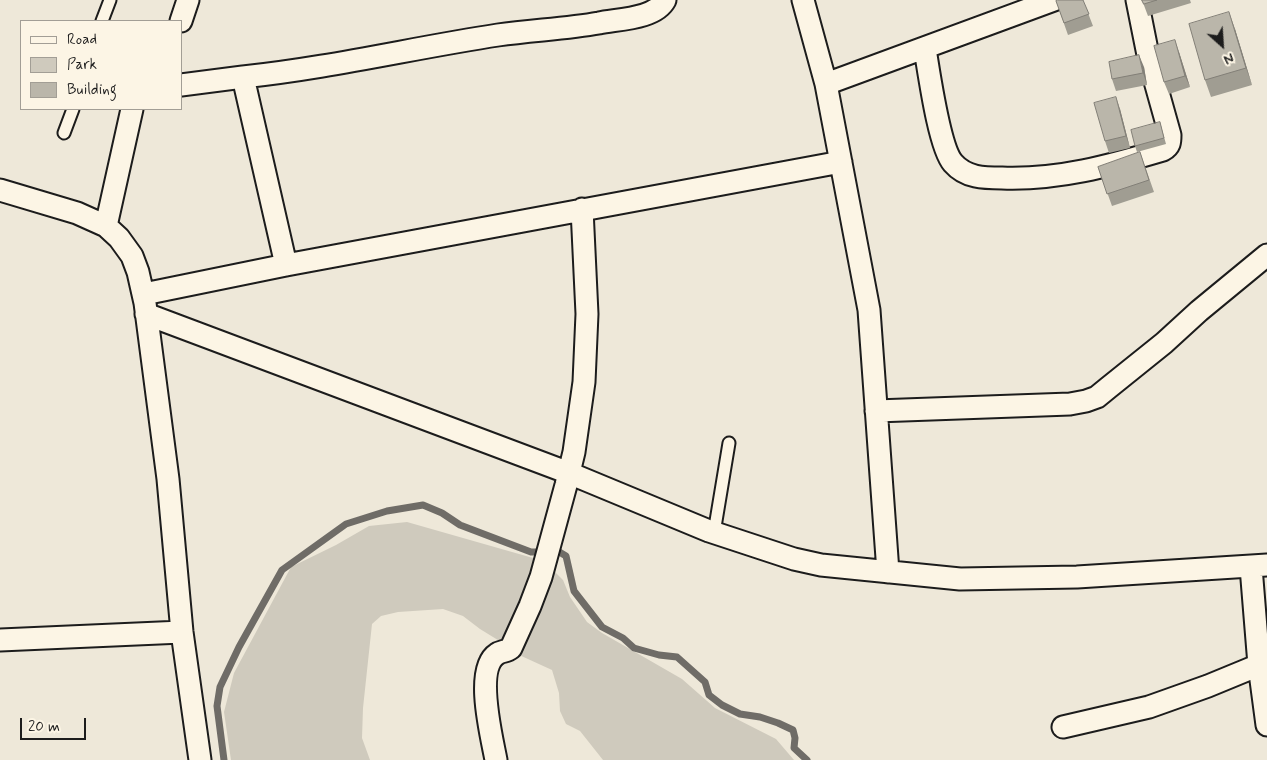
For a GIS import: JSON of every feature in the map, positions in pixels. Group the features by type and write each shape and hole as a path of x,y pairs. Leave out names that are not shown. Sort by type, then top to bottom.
{"street":[{"path":"181,20 188,0"},
{"path":"182,85 287,72 499,35 579,27 646,15 658,9 664,0"},
{"path":"803,0 826,84 869,310 888,572"},
{"path":"826,84 1054,0"},
{"path":"925,48 931,86 946,151 952,162 962,171 978,177 1024,179 1070,174 1106,167 1163,150 1170,143 1170,135 1150,60 1137,0"},
{"path":"243,77 286,265"},
{"path":"106,226 132,110"},
{"path":"145,304 286,265 841,162"},
{"path":"0,190 78,213 106,226 119,238 132,256 145,304 168,479 182,632 200,760"},
{"path":"496,760 486,707 487,674 491,662 497,654 511,648 530,606 566,487 584,382 587,314 582,209"},
{"path":"876,411 1070,404 1097,397 1164,344 1199,310 1267,255"},
{"path":"145,304 566,487 794,559 820,565 960,579 1035,579 1259,566 1259,665 1267,725"},
{"path":"0,640 182,632"},
{"path":"1063,727 1149,707 1259,665"}],"lane":[{"path":"102,20 110,0"},
{"path":"64,134 73,110"},
{"path":"714,533 729,443"}],"green space":[{"path":"407,522 540,560 506,645 463,616 443,609 398,612 381,616 372,624 363,708 362,738 370,760 231,760 224,712 234,673 291,567 369,526"},
{"path":"553,570 563,580 570,597 587,622 602,633 682,679 715,708 776,739 794,760 603,760 580,731 566,724 560,711 559,693 552,670 517,654"}],"building":[{"path":"1083,0 1089,14 1064,23 1056,1"},
{"path":"1142,0 1157,0 1144,4"},
{"path":"1229,12 1246,68 1205,80 1189,24"},
{"path":"1175,40 1185,76 1164,82 1154,46"},
{"path":"1139,55 1143,73 1112,79 1109,62"},
{"path":"1116,97 1126,136 1105,141 1094,103"},
{"path":"1160,122 1164,138 1135,146 1131,130"},
{"path":"1140,152 1149,180 1107,194 1098,167"}],"waterway":[{"path":"224,760 217,706 220,687 239,647 282,570 346,524 387,511 423,505 442,513 460,525 531,552 556,550 566,556 574,591 602,627 623,638 634,648 659,655 677,657 705,682 709,695 722,705 740,714 760,717 793,730 795,738 794,748 807,760"}]}
